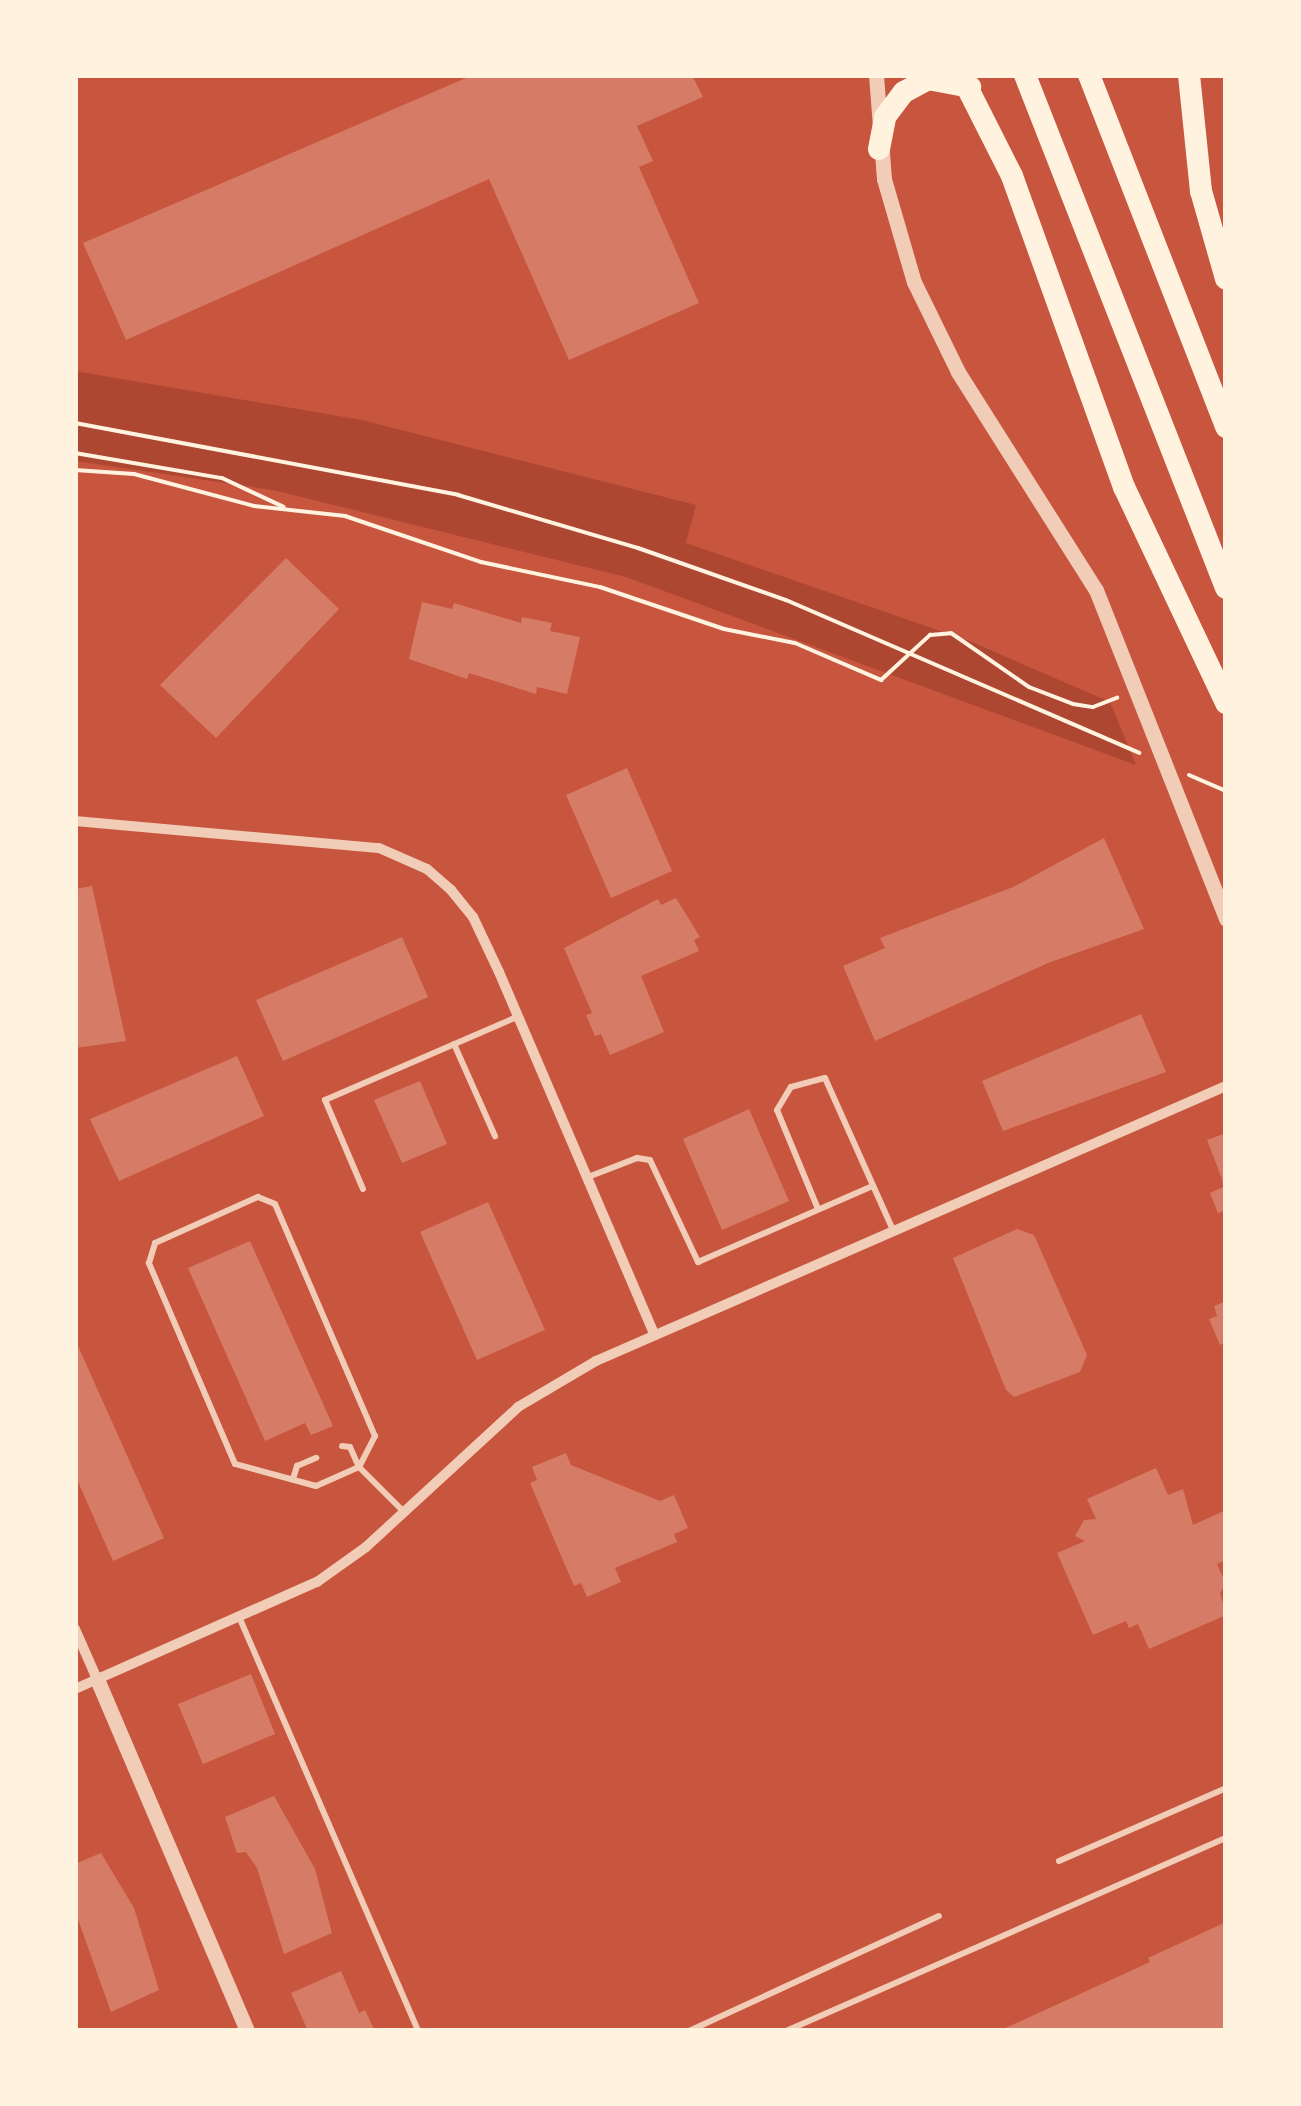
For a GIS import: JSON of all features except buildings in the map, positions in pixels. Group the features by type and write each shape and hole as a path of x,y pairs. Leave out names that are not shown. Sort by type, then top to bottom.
{"highway":[{"path":"1025,75 1226,588"},
{"path":"1090,75 1226,426"},
{"path":"1189,75 1201,191 1226,279"},
{"path":"879,149 885,117 904,92 928,78 965,81 1012,176 1124,487 1226,703"}],"street":[{"path":"873,78 879,149 897,232 927,313 1096,590 1226,918"},
{"path":"75,820 328,840 404,856 451,890 474,918 654,1334"},
{"path":"75,1689 240,1620 317,1582 518,1407 654,1334 1226,1086"},
{"path":"75,1629 247,2031"}],"lane":[{"path":"363,1188 325,1100 518,1016"},
{"path":"454,1044 495,1136"},
{"path":"818,1208 777,1110 791,1087 813,1078 825,1078 833,1087 893,1230"},
{"path":"587,1178 637,1158 650,1160 698,1262 873,1186"},
{"path":"258,1197 275,1204 376,1436 359,1467 316,1486 236,1464 150,1263 156,1243 258,1197"},
{"path":"342,1446 350,1447 359,1467 402,1510"},
{"path":"293,1480 297,1466 316,1458"},
{"path":"240,1620 418,2031"},
{"path":"1059,1862 1226,1788"},
{"path":"786,2031 1226,1838"},
{"path":"689,2031 939,1916"}],"path":[{"path":"75,423 458,495 786,600 1154,760"},
{"path":"75,453 222,478 288,510"},
{"path":"75,470 134,474 288,510 345,516 481,562 600,587 724,629 795,643 881,680 914,656 930,635 951,634 1043,692 1092,707 1113,700"},
{"path":"1172,768 1226,792"}],"shaded area":[{"path":"75,371 362,420 696,505 686,543 972,642 1110,702 1136,765 626,577 273,490 75,461"}]}
